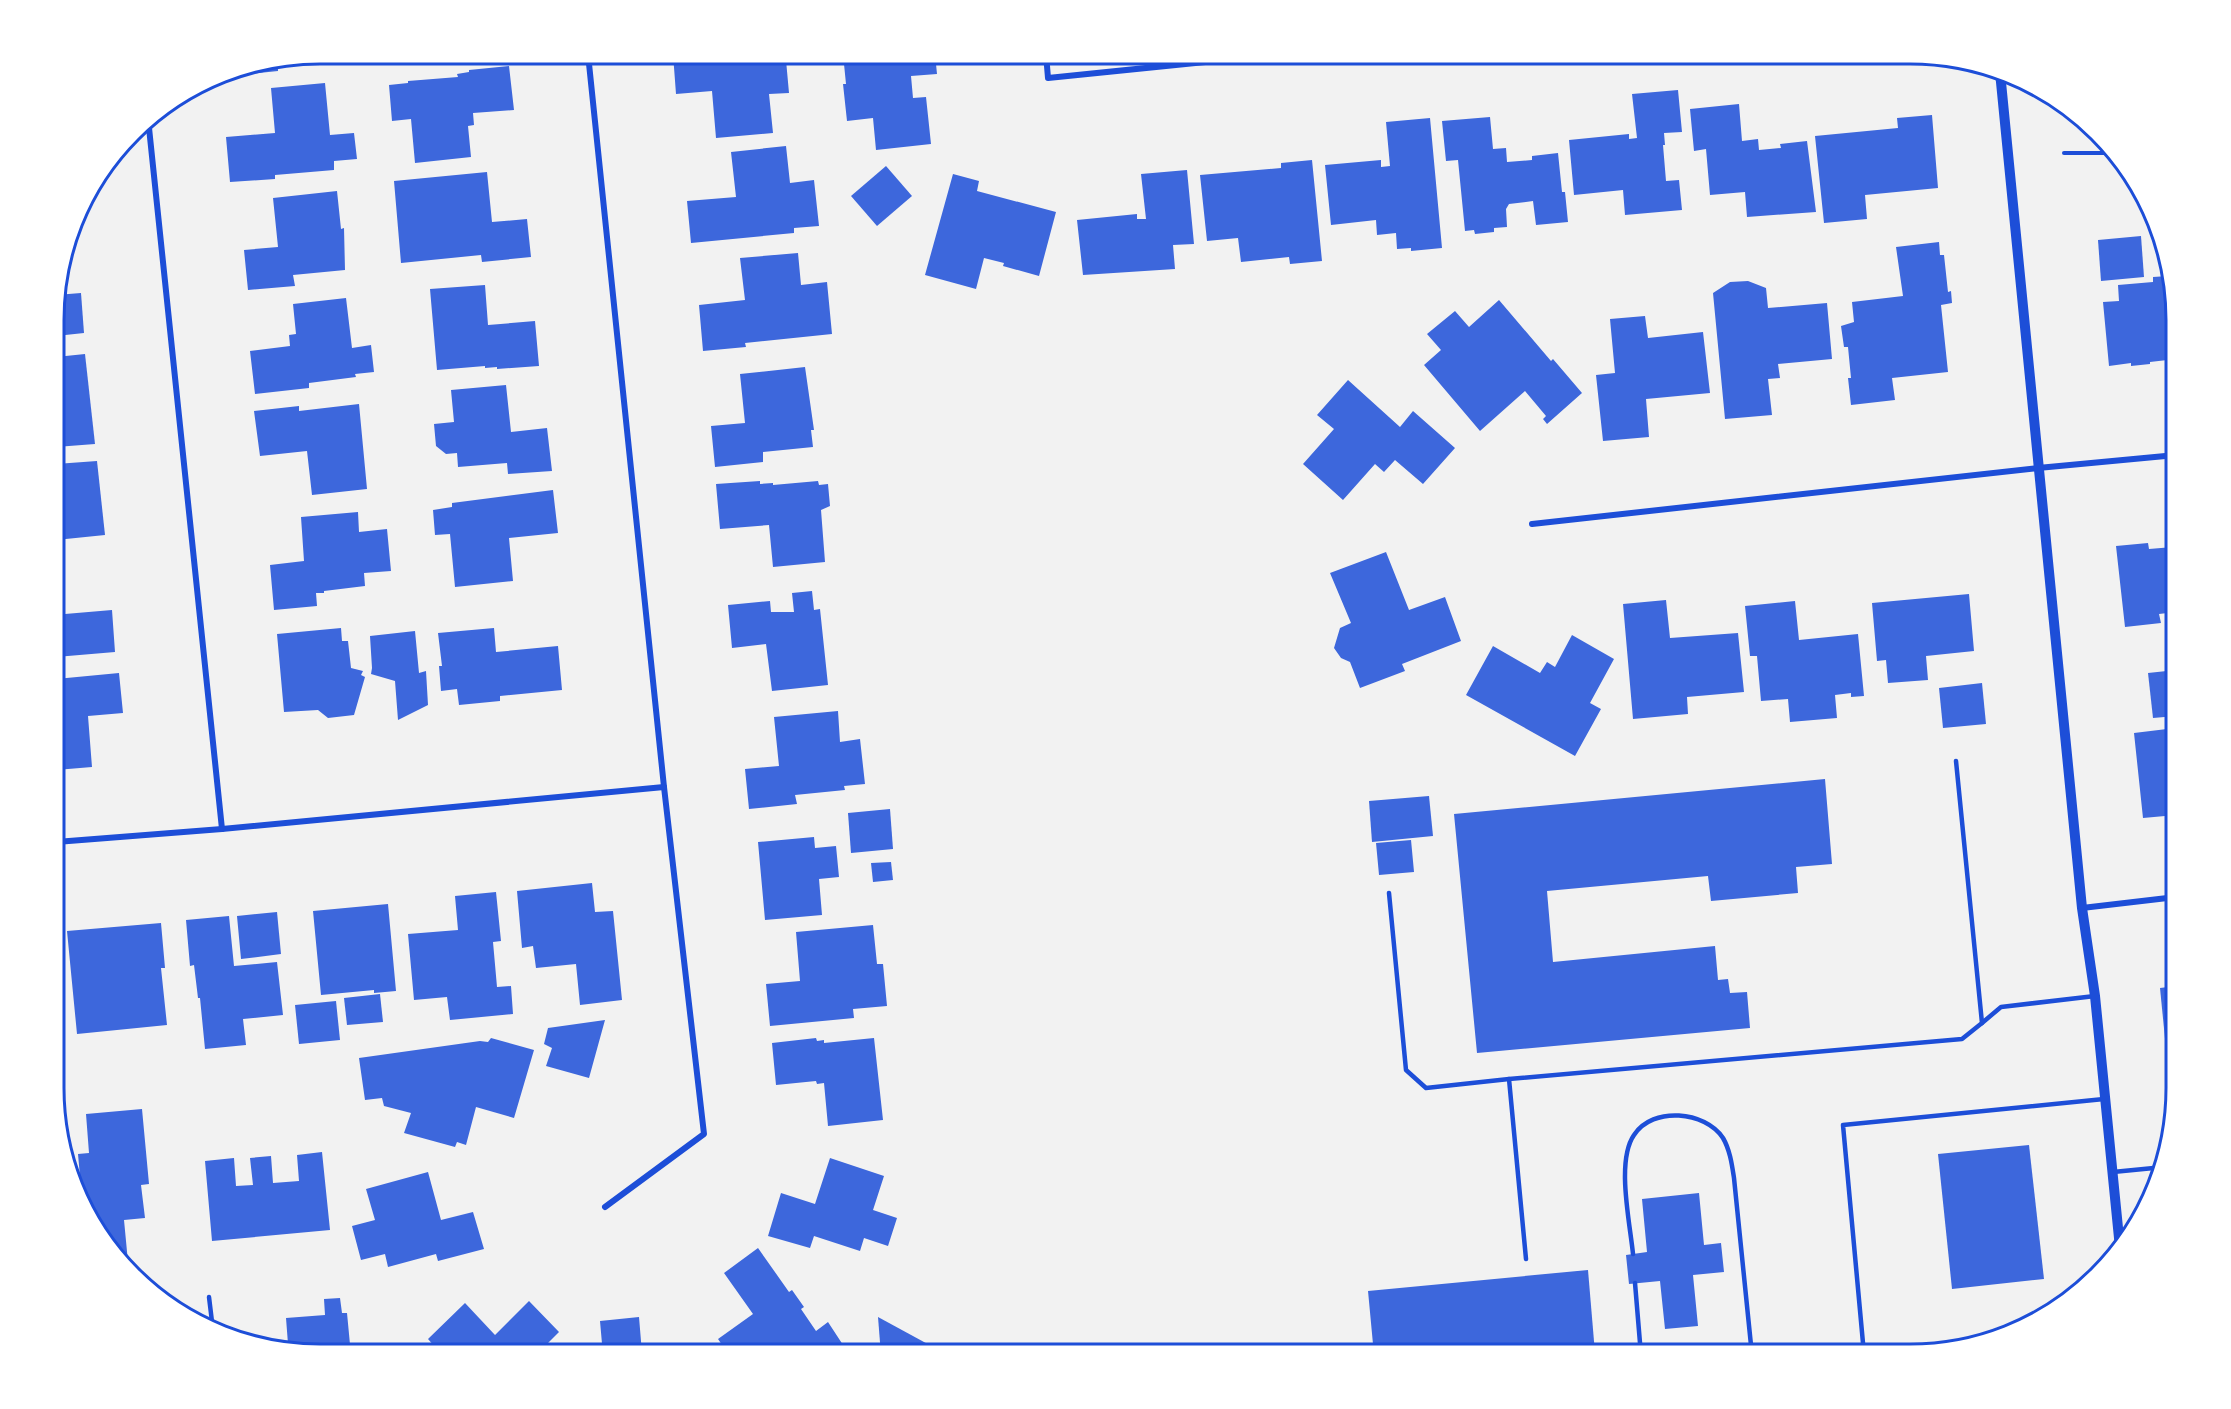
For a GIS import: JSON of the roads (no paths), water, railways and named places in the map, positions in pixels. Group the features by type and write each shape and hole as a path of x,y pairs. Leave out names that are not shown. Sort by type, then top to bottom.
{"street":[{"path":"589,64 664,787 704,1134 605,1207"},
{"path":"1047,64 1048,78 1184,64"},
{"path":"2001,81 2082,908 2095,996 2119,1237"},
{"path":"149,130 222,829"},
{"path":"1532,524 2166,456"},
{"path":"64,841 222,829 664,787"},
{"path":"2082,908 2166,898"}],"lane":[{"path":"1956,761 1982,1023"},
{"path":"1389,893 1406,1070 1426,1088 1962,1039 2001,1007 2095,996"},
{"path":"1509,1080 1526,1258"},
{"path":"1863,1345 1843,1125 2105,1099"},
{"path":"1633,1254 1625,1168 1634,1134 1644,1125 1656,1119 1670,1116 1684,1116 1712,1126 1723,1138 1734,1178 1751,1345"},
{"path":"2113,1172 2154,1168"},
{"path":"1635,1283 1640,1345"},
{"path":"209,1297 212,1320"}]}
